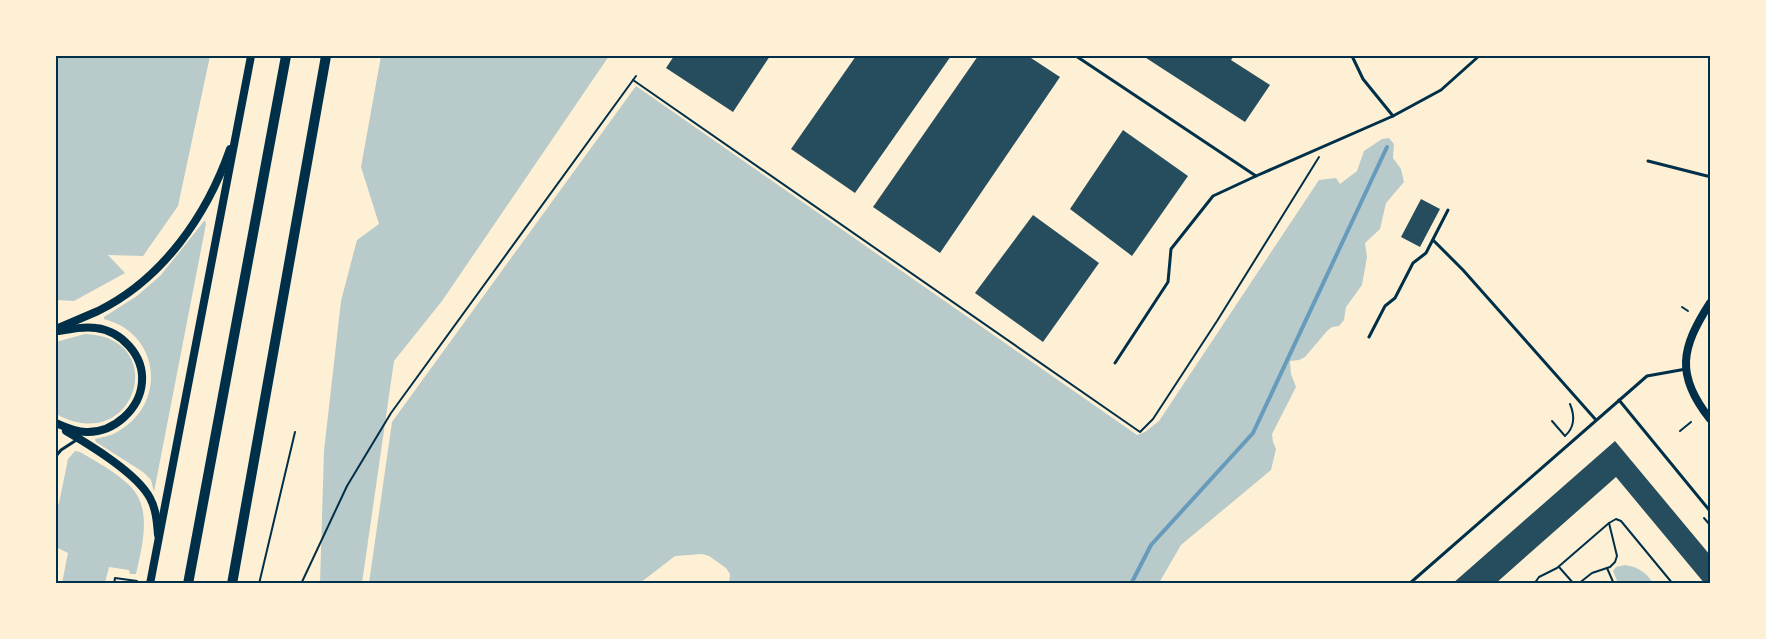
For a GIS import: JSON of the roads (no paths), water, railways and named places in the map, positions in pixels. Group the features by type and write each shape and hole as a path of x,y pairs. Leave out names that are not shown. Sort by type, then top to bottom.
{"highway":[{"path":"188,584 285,56"},
{"path":"232,584 326,56"}],"main road":[{"path":"150,584 251,56"},
{"path":"1710,303 1690,339 1686,369 1694,396 1710,418"}],"street":[{"path":"56,330 100,310 129,291 161,265 189,231 208,202 223,170 238,128"},
{"path":"56,330 80,327 97,328 113,333 126,341 134,352 141,366 142,382 138,398 129,412 116,424 103,430 86,432 56,424"},
{"path":"56,424 123,469 138,482 150,497 156,513 159,542"}],"lane":[{"path":"1076,56 1256,176"},
{"path":"1352,56 1363,78 1393,116"},
{"path":"1115,363 1167,282 1171,249 1213,196 1393,116 1441,90 1479,56"},
{"path":"1648,161 1710,176"},
{"path":"1369,338 1385,306 1395,298 1413,263 1426,254 1448,210"},
{"path":"1433,240 1463,270 1596,420"},
{"path":"1409,584 1647,376 1686,369"},
{"path":"1619,400 1710,511"},
{"path":"56,456 61,450 79,439"}],"waterway":[{"path":"1131,584 1151,545 1253,433 1387,147"}]}
